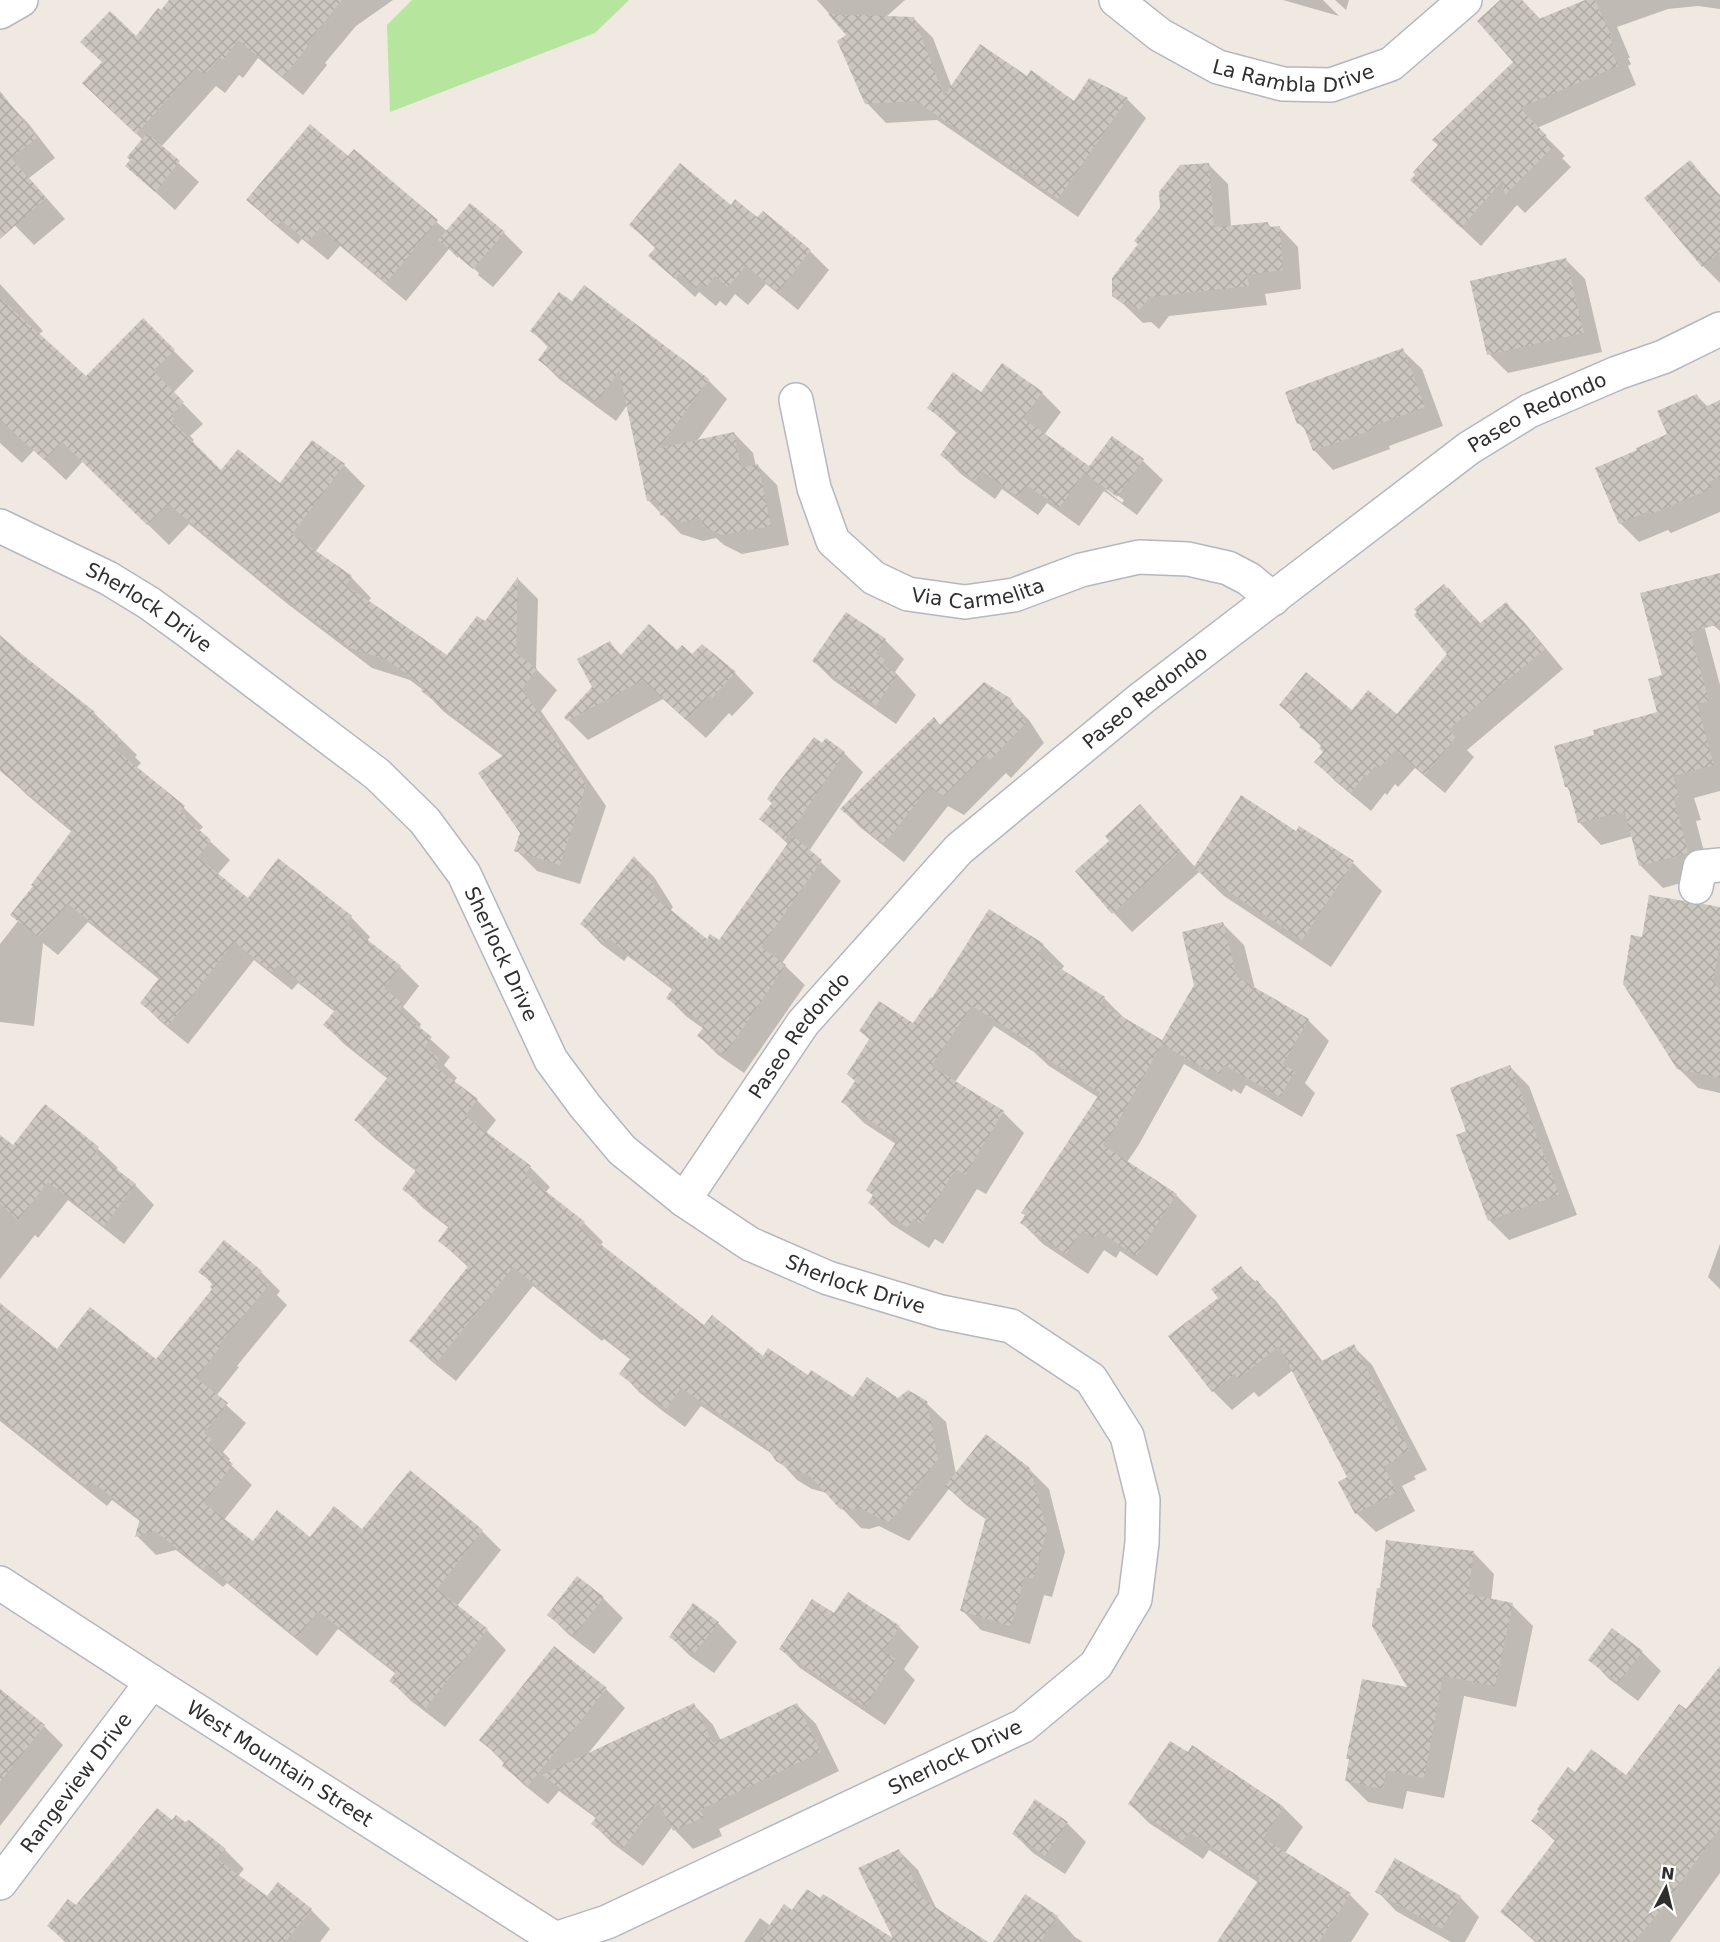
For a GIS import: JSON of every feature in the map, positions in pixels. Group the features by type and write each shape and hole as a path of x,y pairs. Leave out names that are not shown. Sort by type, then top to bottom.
{"street":[{"path":"0,12 21,0"},
{"name":"La Rambla Drive","path":"1116,0 1160,35 1218,67 1283,84 1331,85 1391,64 1465,0"},
{"name":"Paseo Redondo","path":"684,1200 803,1023 959,849 1142,698 1469,448 1529,411 1617,373 1663,357 1720,329"},
{"name":"Via Carmelita","path":"796,400 814,488 833,541 874,578 908,594 965,602 1014,595 1081,570 1139,557 1188,559 1228,568 1249,579 1273,599"},
{"name":"Sherlock Drive","path":"0,526 108,578 149,603 377,774 425,821 464,874 550,1060 622,1150 684,1200 750,1244 828,1278 941,1312 1011,1326 1091,1379 1127,1436 1143,1500 1142,1543 1136,1599 1096,1665 1023,1726 607,1922 556,1941"},
{"path":"1696,887 1700,867 1720,865"},
{"name":"West Mountain Street","path":"0,1583 556,1941"},
{"name":"Rangeview Drive","path":"0,1883 152,1683"}],"green space":[{"path":"412,0 629,0 595,33 390,112 387,25"}],"building":[{"path":"169,0 342,0 283,77 238,40 223,60 219,57 205,75 196,68 136,134 82,83 102,62 80,42 110,11 136,36 158,8 161,10"},
{"path":"1500,0 1522,0 1539,19 1585,0 1595,0 1612,38 1610,39 1613,45 1609,46 1618,66 1520,108 1547,136 1544,138 1553,147 1505,195 1502,181 1461,228 1410,180 1415,175 1413,172 1438,145 1432,140 1513,62 1477,21"},
{"path":"828,14 914,17 944,96 980,44 1027,76 1031,70 1074,101 1089,78 1128,98 1058,199 916,101 865,104 837,41 846,35"},
{"path":"0,91 37,138 11,158 46,198 0,239"},
{"path":"310,124 348,156 354,149 438,220 386,283 320,228 308,242 282,221 278,226 246,200"},
{"path":"147,133 180,161 155,192 125,166 130,160 127,157"},
{"path":"1690,160 1720,196 1720,252 1702,267 1644,198"},
{"path":"680,163 731,205 735,199 757,217 763,211 811,250 778,292 746,266 728,287 715,276 706,287 700,283 696,288 679,274 675,279 648,256 656,247 629,225"},
{"path":"1209,163 1214,227 1268,222 1269,227 1280,226 1283,270 1247,275 1249,286 1150,297 1139,310 1130,303 1123,304 1112,296 1112,278 1138,244 1134,241 1160,208 1159,192 1180,165"},
{"path":"470,203 505,232 473,269 438,240"},
{"path":"1566,258 1584,333 1487,355 1470,281"},
{"path":"584,285 709,379 659,448 734,432 741,468 758,464 771,526 722,535 703,526 701,518 682,522 660,515 658,500 647,501 619,371 596,403 538,360 549,345 530,331 559,292 572,301"},
{"path":"0,298 86,376 143,318 175,350 153,371 184,402 171,415 174,419 172,421 221,470 238,449 280,483 312,440 345,464 292,534 352,576 346,585 447,655 477,616 485,621 518,577 516,653 537,669 522,689 586,785 560,865 514,851 520,833 478,773 505,754 421,691 424,686 387,660 350,648 267,585 168,504 147,525 62,442 44,460 0,420"},
{"path":"1403,348 1425,407 1371,427 1372,430 1313,451 1302,422 1297,424 1285,392"},
{"path":"1002,363 1043,392 1023,418 1089,466 1059,508 1027,485 1018,497 982,471 975,481 940,455 958,430 927,408 953,372 981,392"},
{"path":"1697,394 1703,408 1720,400 1720,477 1709,482 1712,488 1651,514 1649,511 1619,524 1595,468 1667,434 1657,411"},
{"path":"1112,436 1144,459 1117,497 1084,473"},
{"path":"1720,573 1720,624 1690,632 1709,701 1697,704 1714,765 1673,776 1679,797 1674,799 1688,853 1639,866 1625,812 1578,823 1554,746 1594,735 1593,730 1657,712 1648,679 1662,675 1640,593"},
{"path":"1444,584 1479,624 1506,602 1545,649 1448,730 1456,737 1425,775 1395,750 1378,769 1375,766 1367,776 1365,775 1351,793 1314,762 1323,752 1319,748 1322,745 1299,727 1302,724 1279,705 1306,672 1352,710 1368,690 1397,714 1447,654 1414,615 1417,612 1414,609"},
{"path":"846,612 886,639 876,653 885,660 882,664 897,675 876,706 812,661"},
{"path":"649,624 677,650 682,645 692,654 702,644 736,672 712,698 709,695 686,720 643,680 567,721 564,717 592,687 577,659 610,641 619,657"},
{"path":"0,637 95,712 93,715 118,735 116,737 122,742 116,750 185,806 181,811 186,816 185,818 211,840 198,857 248,898 278,858 352,916 346,923 401,966 384,988 402,1003 400,1012 432,1037 425,1047 439,1058 433,1065 478,1099 465,1116 531,1166 525,1175 585,1222 580,1228 704,1325 712,1315 763,1356 768,1348 808,1375 811,1370 853,1397 867,1377 898,1398 908,1390 927,1401 938,1459 889,1523 859,1508 840,1509 809,1475 791,1470 776,1461 765,1445 681,1388 666,1409 619,1374 631,1358 584,1321 582,1323 513,1267 436,1363 409,1341 469,1265 438,1241 449,1226 402,1189 417,1169 354,1120 388,1077 323,1025 335,1010 278,965 272,972 234,942 168,1026 140,1003 160,977 68,904 38,937 10,915 72,830 0,771"},
{"path":"984,682 1010,698 1026,723 990,760 985,755 944,796 929,787 884,844 840,809 934,717 940,725"},
{"path":"814,737 822,743 826,738 845,752 785,840 759,819 772,803 767,799"},
{"path":"1241,795 1296,831 1299,826 1354,861 1302,940 1193,868"},
{"path":"1140,804 1181,851 1112,914 1075,871 1109,841 1105,836"},
{"path":"793,836 822,860 761,947 786,965 724,1055 697,1036 705,1025 666,998 673,988 608,938 604,943 580,924 634,856 655,886 650,893 707,939 710,934 719,940"},
{"path":"1649,895 1684,901 1693,905 1720,907 1720,944 1713,980 1720,991 1720,1078 1677,1069 1623,984 1631,935 1642,937"},
{"path":"989,909 1044,944 1038,954 1105,997 1101,1004 1162,1040 1194,985 1182,932 1223,922 1237,977 1309,1019 1283,1064 1295,1071 1280,1097 1224,1065 1220,1074 1212,1069 1210,1072 1162,1044 1118,1124 1103,1145 1177,1194 1136,1256 1099,1231 1094,1238 1082,1231 1066,1254 1020,1223 1025,1215 1021,1213 1100,1093 1026,1045 1028,1041 972,1006 931,1066 1004,1111 965,1175 956,1169 921,1224 913,1219 908,1228 868,1203 873,1195 866,1190 898,1139 841,1102 855,1081 847,1074 870,1038 859,1031 879,1001 913,1023 932,998"},
{"path":"1510,1065 1559,1195 1488,1221 1456,1135 1466,1131 1450,1088"},
{"path":"45,1104 99,1147 95,1153 136,1184 104,1226 48,1182 18,1220 0,1204 0,1135 13,1145"},
{"path":"224,1240 262,1271 258,1276 269,1285 219,1345 220,1347 196,1378 228,1403 204,1433 212,1439 208,1444 233,1464 204,1503 253,1541 277,1510 310,1537 334,1506 362,1529 410,1470 483,1530 437,1589 488,1629 425,1709 389,1681 396,1672 318,1611 297,1638 207,1565 203,1569 155,1531 135,1537 140,1518 92,1482 87,1487 0,1418 0,1303 57,1349 90,1307 156,1359 212,1289 210,1287 213,1283 198,1272"},
{"path":"1241,1266 1253,1283 1257,1280 1320,1362 1354,1344 1409,1450 1396,1457 1397,1460 1384,1466 1397,1492 1355,1514 1338,1482 1347,1477 1279,1346 1238,1379 1235,1374 1212,1392 1168,1336 1218,1298 1211,1289"},
{"path":"986,1434 1030,1468 1047,1531 1033,1579 1025,1576 1011,1626 960,1611 986,1517 945,1486"},
{"path":"1386,1540 1474,1551 1468,1594 1513,1603 1495,1686 1443,1676 1424,1778 1386,1770 1383,1789 1345,1781 1349,1759 1346,1759 1362,1679 1407,1687 1372,1626"},
{"path":"577,1576 604,1597 574,1636 547,1615"},
{"path":"848,1592 900,1626 884,1651 896,1659 865,1707 779,1649 812,1599 834,1613"},
{"path":"693,1603 719,1622 694,1654 669,1637"},
{"path":"1612,1628 1643,1651 1618,1683 1588,1660"},
{"path":"554,1646 607,1688 528,1786 502,1766 505,1761 479,1740"},
{"path":"1720,1666 1720,1828 1660,1911 1634,1942 1538,1942 1500,1912 1556,1839 1531,1821 1539,1811 1537,1809 1568,1767 1575,1772 1591,1749 1626,1775 1679,1704 1686,1709"},
{"path":"0,1689 45,1725 0,1782"},
{"path":"694,1703 713,1743 797,1703 821,1752 700,1810 704,1817 673,1831 658,1801 623,1848 591,1824 597,1816 542,1775"},
{"path":"1170,1741 1188,1752 1192,1745 1284,1807 1263,1838 1351,1893 1319,1942 1217,1942 1260,1878 1189,1832 1183,1841 1128,1804"},
{"path":"1035,1799 1068,1822 1045,1856 1012,1834"},
{"path":"157,1808 172,1820 176,1815 185,1822 189,1820 226,1849 217,1859 267,1896 278,1882 312,1909 285,1942 67,1942 47,1926 68,1899 76,1905"},
{"path":"899,1849 923,1899 988,1942 758,1942 784,1904 792,1910 807,1889 820,1898 823,1894 893,1938 858,1868"},
{"path":"1395,1858 1461,1896 1442,1929 1375,1892"},
{"path":"1025,1894 1058,1916 1040,1942 993,1942"}]}
